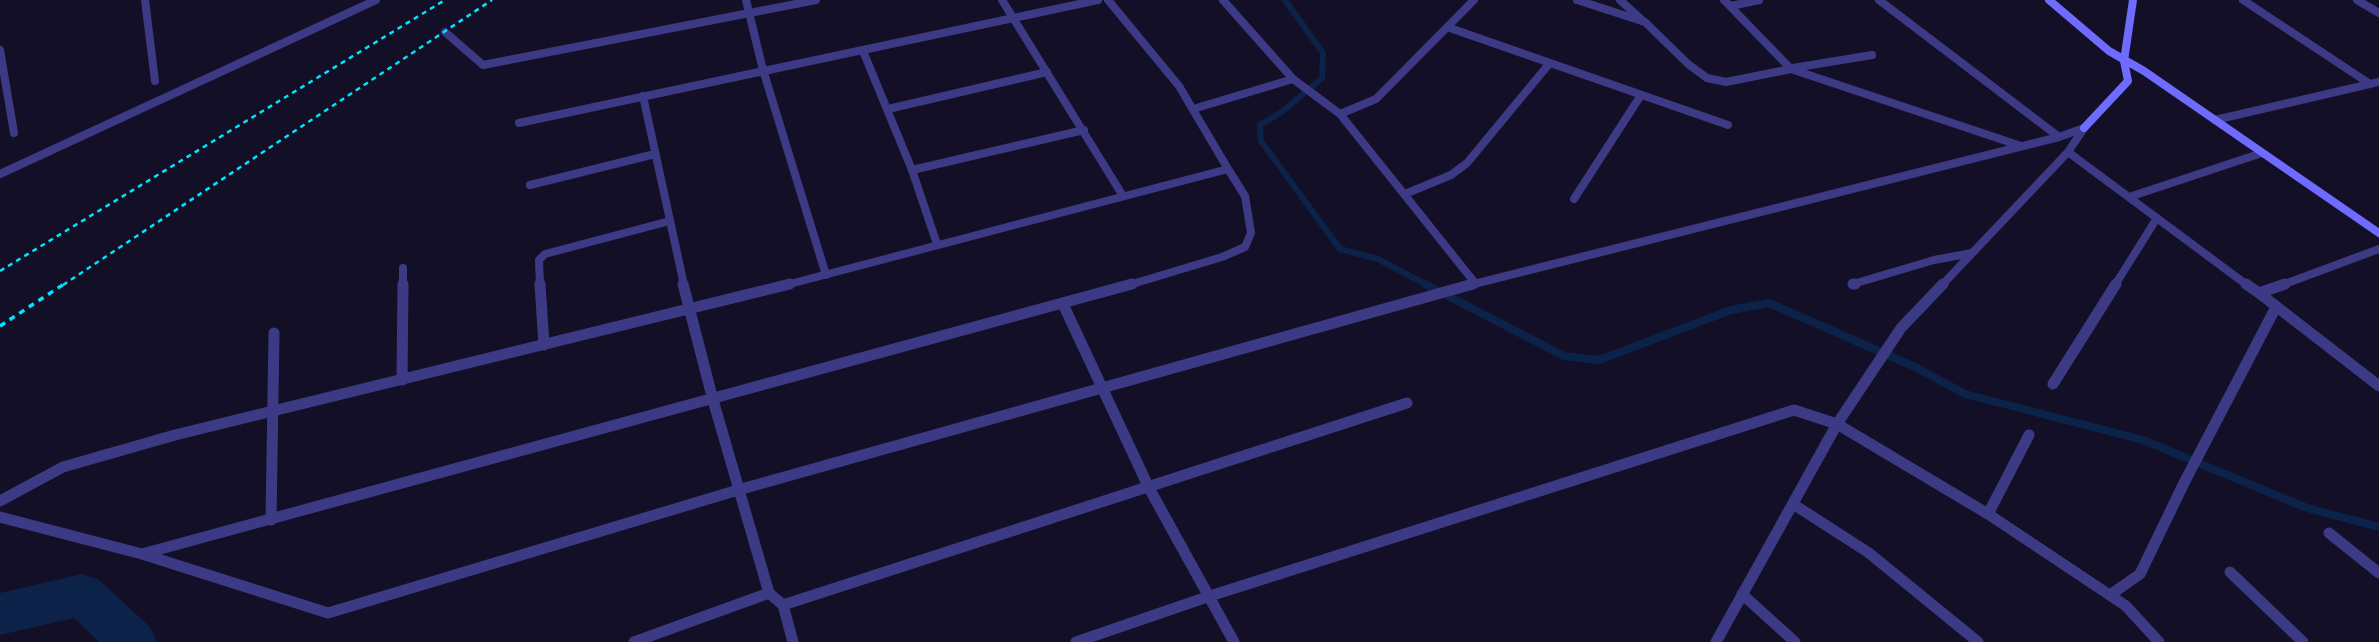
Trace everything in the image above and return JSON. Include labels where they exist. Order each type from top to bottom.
[{"type":"main road","points":[[2049,0],[2124,61],[2144,71],[2379,233]]},
{"type":"main road","points":[[2084,128],[2128,81],[2124,61],[2132,0]]},
{"type":"street","points":[[144,0],[155,81]]},
{"type":"street","points":[[0,174],[376,0]]},
{"type":"street","points":[[746,0],[763,70],[826,275]]},
{"type":"street","points":[[445,32],[483,65],[816,0]]},
{"type":"street","points":[[1002,0],[1084,130],[1123,196]]},
{"type":"street","points":[[519,123],[1098,0]]},
{"type":"street","points":[[142,554],[1063,304],[1222,257],[1246,248],[1251,233],[1245,196],[1179,86],[1108,0]]},
{"type":"street","points":[[1223,0],[1293,79],[1340,114],[1475,283]]},
{"type":"street","points":[[1340,114],[1376,99],[1474,0]]},
{"type":"street","points":[[1577,0],[1645,22]]},
{"type":"street","points":[[1620,0],[1688,64],[1707,78],[1726,82],[1791,68],[1872,55]]},
{"type":"street","points":[[1724,0],[1791,68],[2021,146]]},
{"type":"street","points":[[1731,6],[1759,0]]},
{"type":"street","points":[[1879,0],[2059,137]]},
{"type":"street","points":[[2243,0],[2375,83]]},
{"type":"street","points":[[2357,0],[2379,13]]},
{"type":"street","points":[[1447,27],[1549,64],[1728,125]]},
{"type":"street","points":[[0,50],[14,133]]},
{"type":"street","points":[[863,51],[912,170],[937,244]]},
{"type":"street","points":[[1405,194],[1451,175],[1467,163],[1549,64]]},
{"type":"street","points":[[888,109],[1047,72]]},
{"type":"street","points":[[1194,109],[1293,79]]},
{"type":"street","points":[[2215,120],[2375,83]]},
{"type":"street","points":[[1574,199],[1641,95]]},
{"type":"street","points":[[643,96],[689,310],[713,400],[769,593],[783,605],[793,642]]},
{"type":"street","points":[[0,517],[142,554],[328,613],[738,490],[1103,389],[1475,283],[2059,137],[2084,128]]},
{"type":"street","points":[[1716,642],[1837,424],[1901,328],[2068,152],[2084,128]]},
{"type":"street","points":[[912,170],[1084,130]]},
{"type":"street","points":[[2068,152],[2258,293],[2379,386]]},
{"type":"street","points":[[2129,197],[2262,152]]},
{"type":"street","points":[[530,186],[655,154]]},
{"type":"street","points":[[0,501],[63,467],[175,435],[689,310],[728,298],[826,275],[937,244],[1228,169]]},
{"type":"street","points":[[2052,384],[2157,218]]},
{"type":"street","points":[[544,345],[539,260],[545,254],[670,221]]},
{"type":"street","points":[[2258,293],[2379,249]]},
{"type":"street","points":[[1854,284],[1934,260],[1972,253]]},
{"type":"street","points":[[402,380],[403,268]]},
{"type":"street","points":[[1063,304],[1149,488],[1210,596],[1234,642]]},
{"type":"street","points":[[2110,595],[2140,574],[2184,483],[2276,307]]},
{"type":"street","points":[[271,520],[274,333]]},
{"type":"street","points":[[783,605],[1149,488],[1407,403]]},
{"type":"street","points":[[1076,642],[1210,596],[1794,410],[1837,424],[1988,514],[2126,606],[2159,642]]},
{"type":"street","points":[[1988,514],[2029,435]]},
{"type":"street","points":[[1793,504],[1869,553],[1978,642]]},
{"type":"street","points":[[2329,533],[2379,573]]},
{"type":"street","points":[[2230,572],[2303,642]]},
{"type":"street","points":[[634,642],[769,593]]},
{"type":"street","points":[[1742,594],[1795,642]]},
{"type":"waterway","points":[[1285,0],[1323,53],[1322,78],[1283,111],[1260,125],[1261,141],[1340,249],[1378,259],[1427,285]]},
{"type":"waterway","points":[[1425,284],[1564,356],[1599,360],[1731,310],[1769,303],[1915,367],[1965,394],[2143,440],[2307,508],[2379,527]]},
{"type":"waterway","points":[[0,614],[82,595],[132,642]]},
{"type":"railway","points":[[0,271],[445,0]]},
{"type":"railway","points":[[63,285],[492,0]]},
{"type":"railway","points":[[0,326],[64,284]]}]
